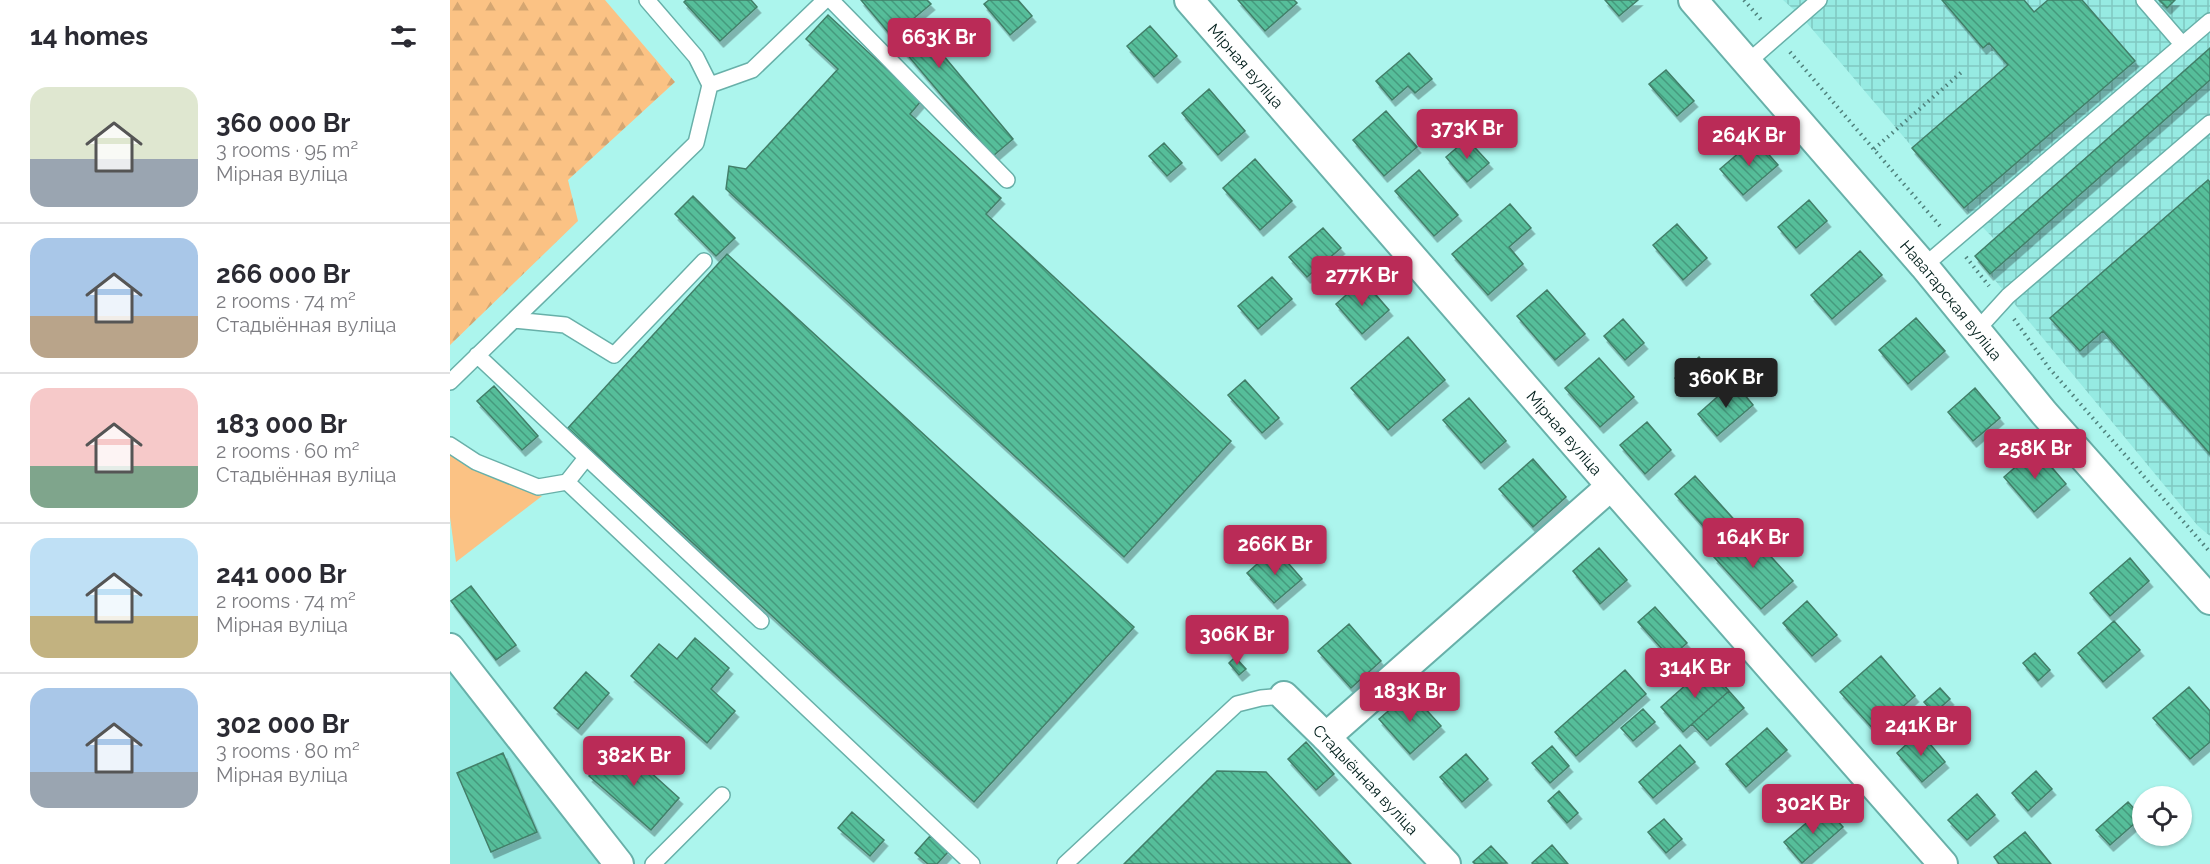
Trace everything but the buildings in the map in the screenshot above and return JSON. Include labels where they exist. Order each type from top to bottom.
[{"type":"street","name":"Мірная вуліца","points":[[1189,0],[1943,864]]},
{"type":"street","name":"Наватарская вуліца","points":[[1693,0],[1924,266],[2044,413],[2210,600]]},
{"type":"street","points":[[1326,737],[1611,486]]},
{"type":"street","points":[[450,648],[619,864]]},
{"type":"street","name":"Стадыённая вуліца","points":[[1284,696],[1446,864]]},
{"type":"lane","points":[[450,382],[696,143],[710,85],[696,57],[647,0]]},
{"type":"lane","points":[[710,85],[752,70],[825,0]]},
{"type":"lane","points":[[831,0],[1007,180]]},
{"type":"lane","points":[[1748,62],[1819,0]]},
{"type":"lane","points":[[2144,0],[2182,44]]},
{"type":"lane","points":[[1924,266],[2210,21]]},
{"type":"lane","points":[[1977,330],[2002,303],[2210,123]]},
{"type":"lane","points":[[514,320],[564,325],[614,355],[704,261]]},
{"type":"lane","points":[[477,355],[761,621]]},
{"type":"lane","points":[[450,445],[476,462],[538,487],[567,483],[586,458]]},
{"type":"lane","points":[[567,483],[972,864]]},
{"type":"lane","points":[[1065,864],[1237,705],[1261,698],[1284,696]]},
{"type":"lane","points":[[653,864],[722,795]]},
{"type":"path","points":[[1744,0],[1952,240],[2049,368],[2210,552]]},
{"type":"path","points":[[1874,148],[1964,70]]},
{"type":"shaded area","points":[[1783,0],[2210,0],[2210,536],[2198,526],[1975,256],[1994,239],[1964,208],[1801,16]]},
{"type":"shaded area","points":[[450,648],[609,853],[598,864],[450,864]]},
{"type":"green space","points":[[450,0],[605,0],[675,82],[568,180],[578,221],[450,345]]},
{"type":"green space","points":[[450,455],[542,496],[456,562],[450,517]]}]
